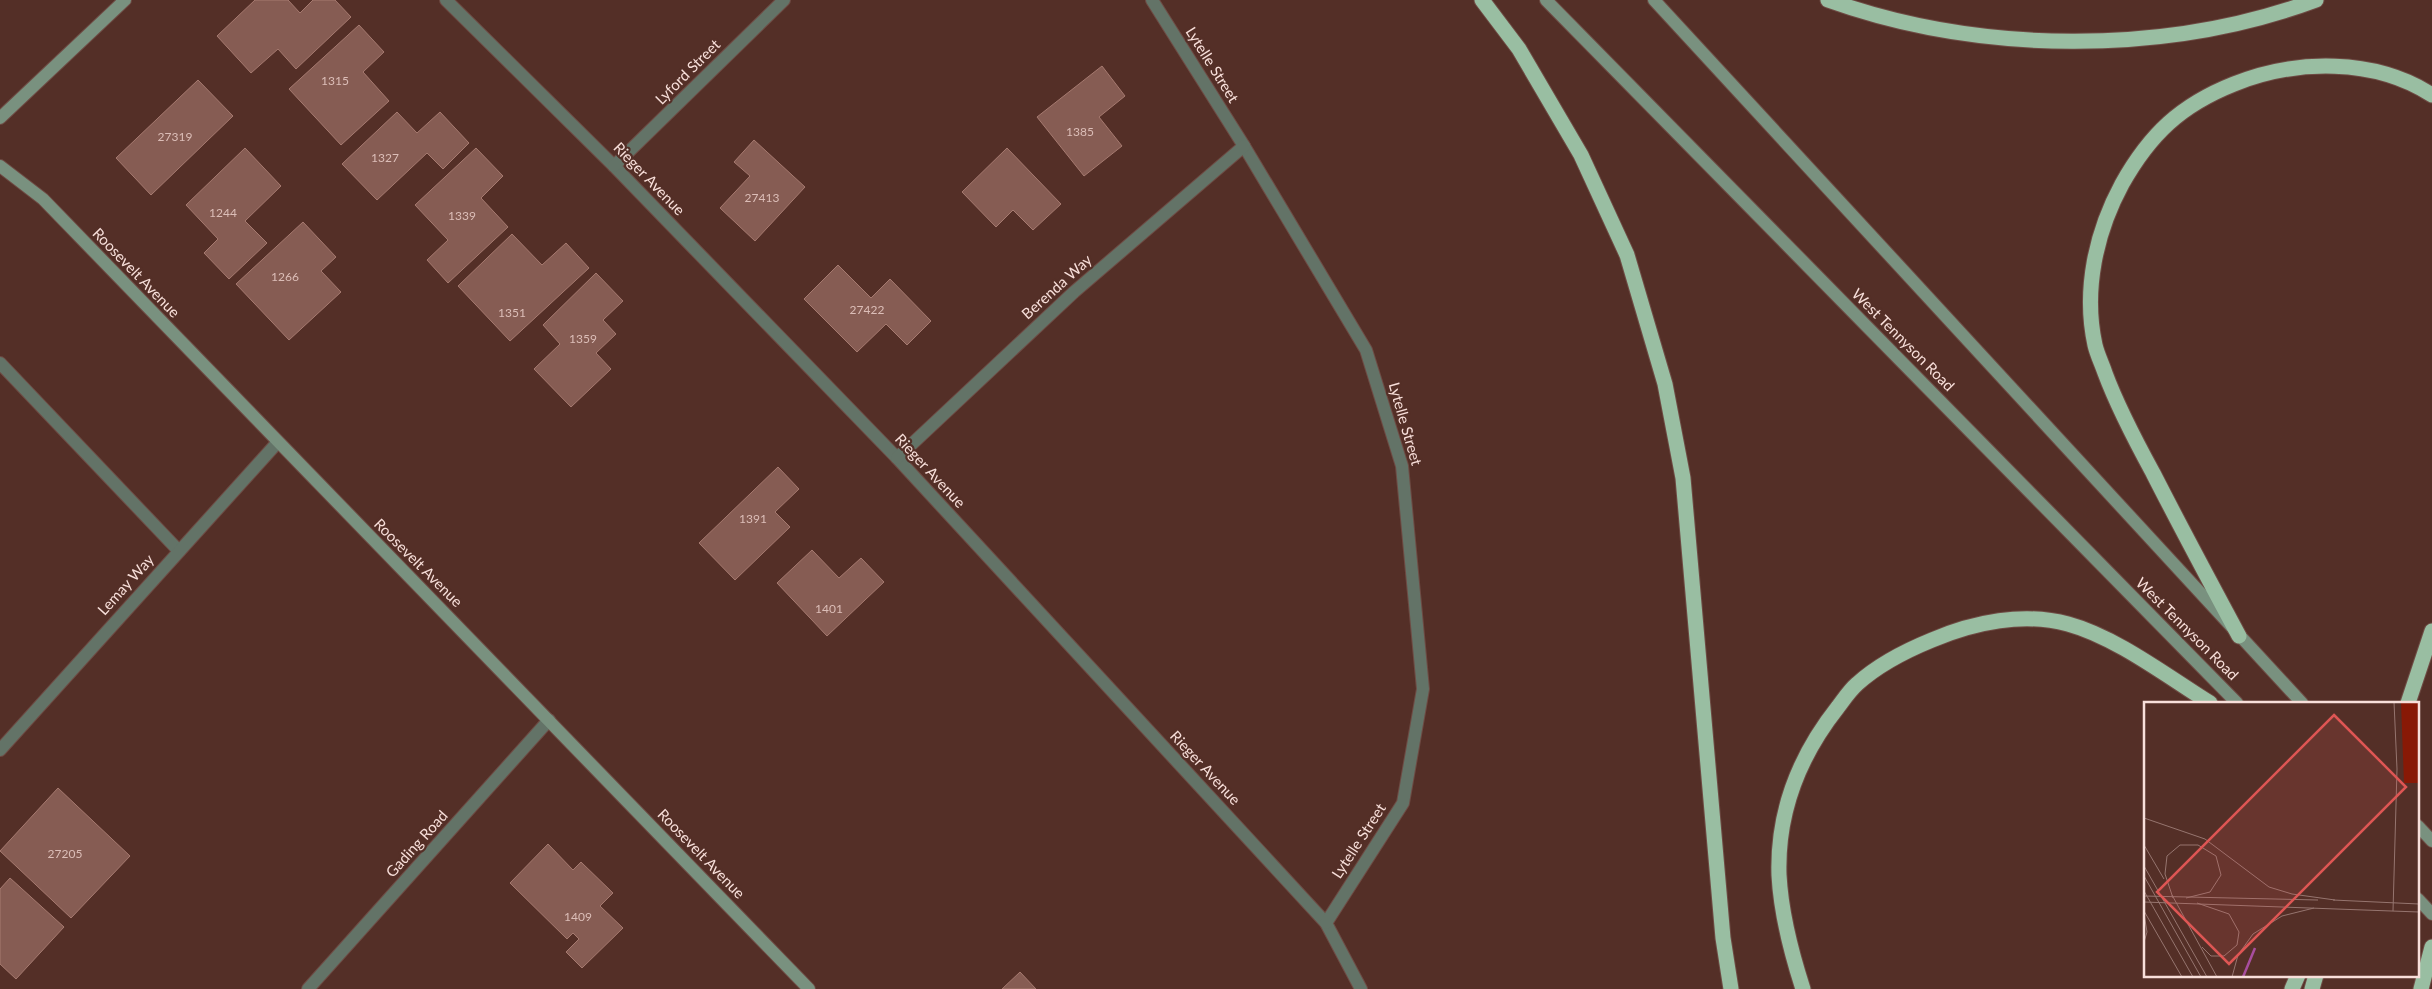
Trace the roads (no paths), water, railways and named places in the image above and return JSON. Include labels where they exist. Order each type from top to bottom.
[{"type":"highway","points":[[1482,0],[1519,49],[1581,155],[1627,255],[1665,384],[1683,478],[1723,938],[1731,989]]},
{"type":"highway","points":[[1828,0],[1864,13],[1961,33],[2060,42],[2161,38],[2233,24],[2316,0]]},
{"type":"highway","points":[[2239,636],[2119,410],[2095,345],[2091,303],[2092,264],[2111,204],[2145,148],[2182,109],[2252,76],[2297,67],[2336,66],[2393,78],[2432,96]]},
{"type":"highway","points":[[1803,989],[1782,913],[1779,873],[1782,828],[1792,786],[1806,752],[1856,685],[1881,665],[1947,634],[1991,623],[2027,618],[2069,624],[2112,642],[2208,702]]},
{"type":"highway","points":[[2408,702],[2432,631]]},
{"type":"highway","points":[[2421,989],[2432,948]]},
{"type":"highway","points":[[2292,989],[2298,976]]},
{"type":"highway","points":[[2312,989],[2316,976]]},
{"type":"main road","points":[[0,118],[125,0]]},
{"type":"main road","name":"West Tennyson Road","points":[[1546,0],[2236,702]]},
{"type":"main road","name":"West Tennyson Road","points":[[1654,0],[2301,702]]},
{"type":"main road","name":"Roosevelt Avenue","points":[[0,166],[42,199],[550,720],[809,989]]},
{"type":"main road","points":[[2420,828],[2432,841]]},
{"type":"main road","points":[[2420,900],[2432,914]]},
{"type":"street","name":"Rieger Avenue","points":[[446,0],[614,166],[897,458],[1326,923],[1361,989]]},
{"type":"street","name":"Lyford Street","points":[[614,166],[784,0]]},
{"type":"street","name":"Lytelle Street","points":[[1152,0],[1244,146],[1366,350],[1402,466],[1423,689],[1403,802],[1326,923]]},
{"type":"street","name":"Berenda Way","points":[[897,458],[1074,292],[1244,146]]},
{"type":"street","points":[[0,363],[179,551]]},
{"type":"street","name":"Lemay Way","points":[[0,750],[277,442]]},
{"type":"street","name":"Gading Road","points":[[308,989],[550,720]]}]
